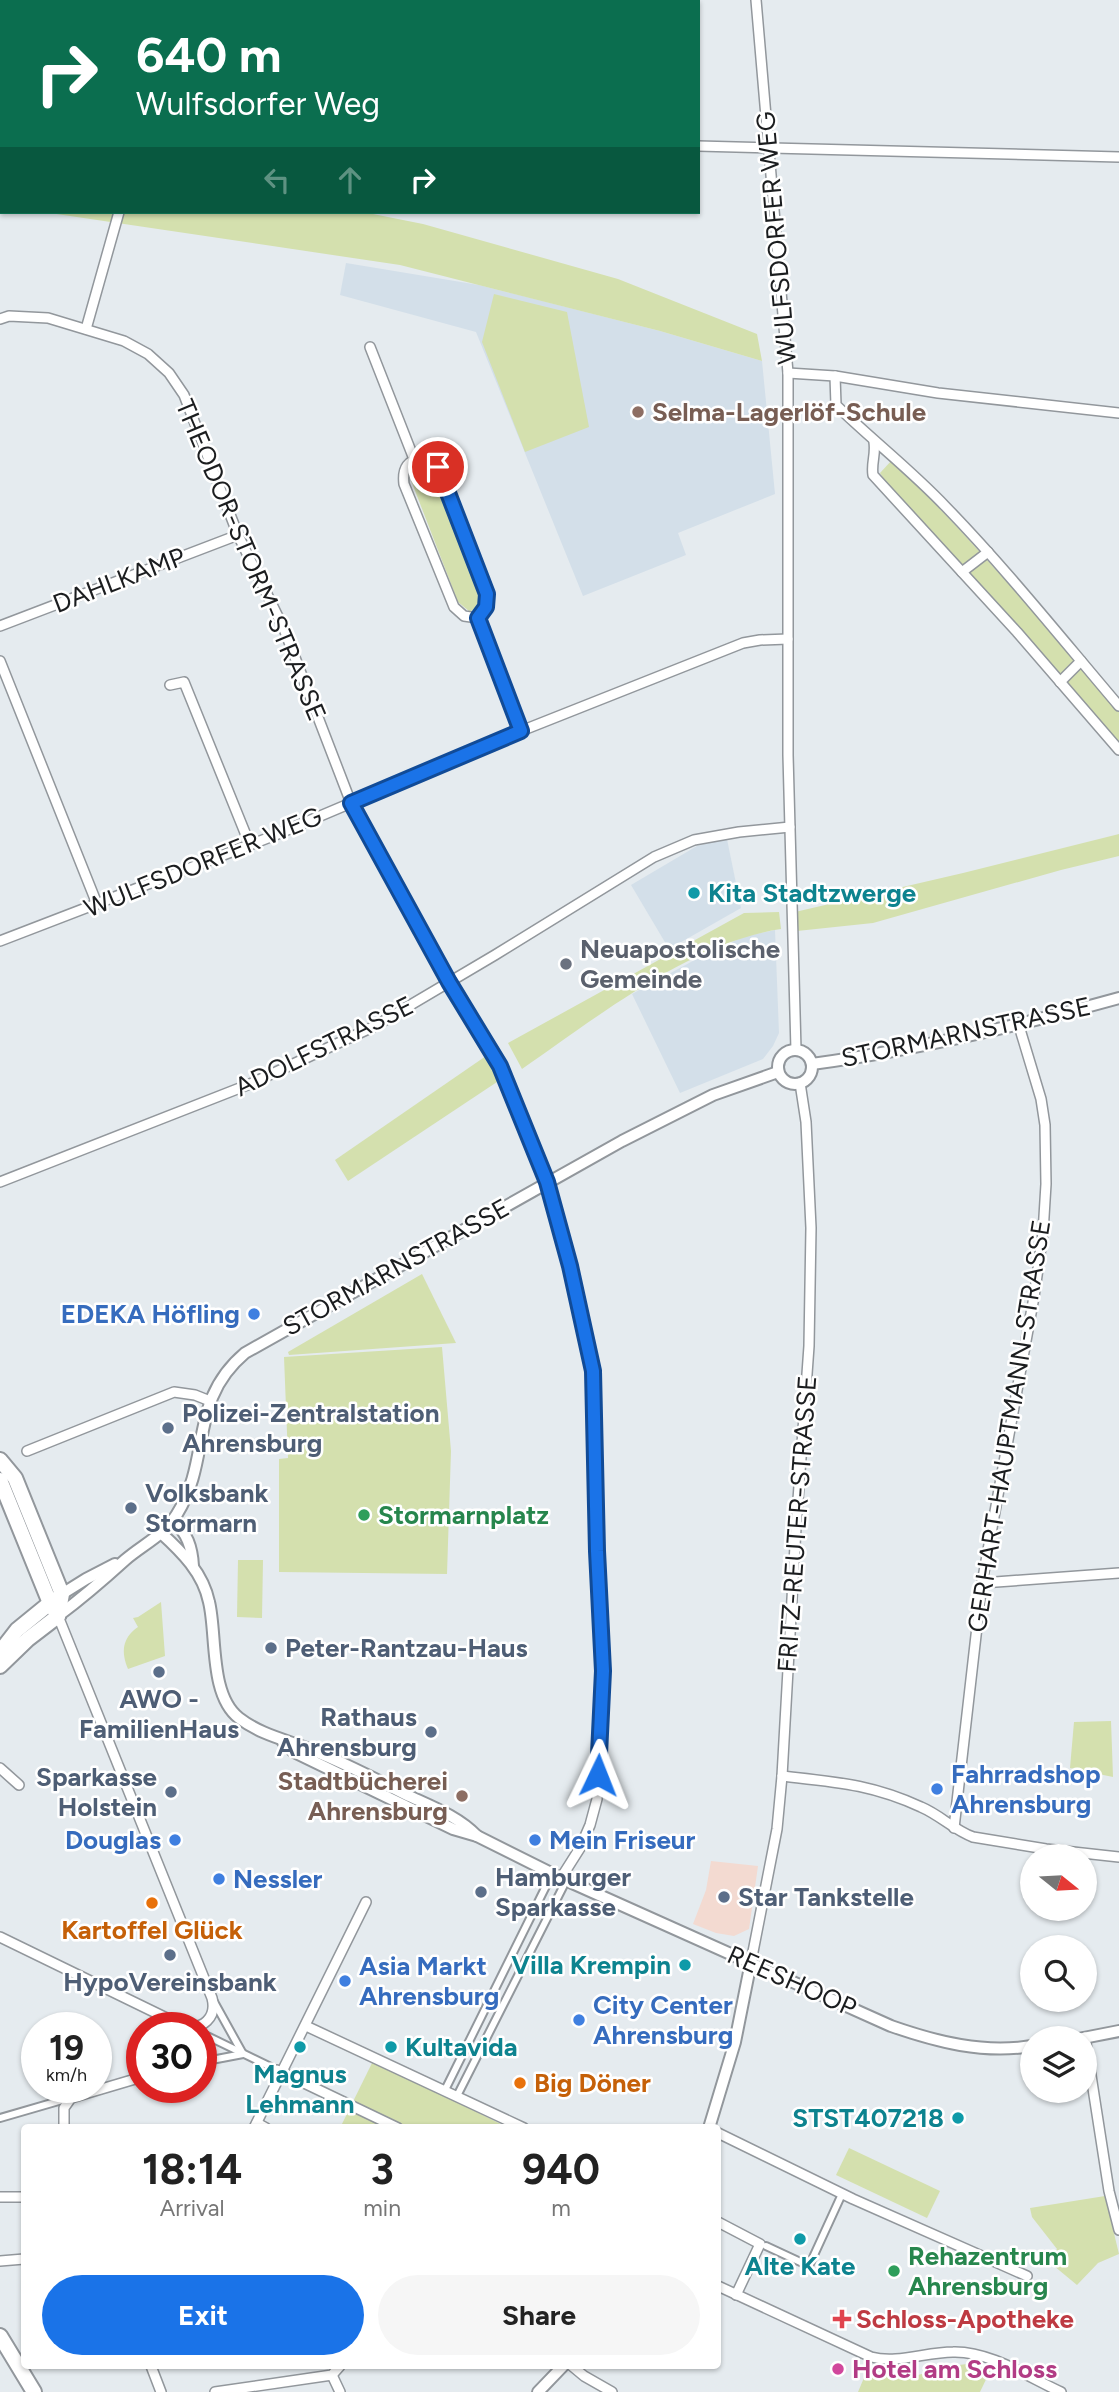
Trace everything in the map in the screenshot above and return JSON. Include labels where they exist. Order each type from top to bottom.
[{"type":"main road","points":[[0,1460],[18,1483],[56,1598],[58,1616],[28,1639],[0,1666]]},
{"type":"main road","points":[[0,1480],[56,1598]]},
{"type":"main road","points":[[0,1652],[17,1630],[56,1598]]},
{"type":"main road","points":[[0,2336],[34,2392]]},
{"type":"street","name":"WULFSDORFER WEG","points":[[0,941],[250,845],[521,731],[743,643],[788,639],[788,373],[756,0]]},
{"type":"street","points":[[700,146],[1119,157]]},
{"type":"street","points":[[86,329],[118,214]]},
{"type":"street","name":"THEODOR-STORM-STRASSE","points":[[0,319],[9,316],[48,318],[124,341],[148,354],[169,373],[184,396],[238,535],[284,629],[351,803],[449,982],[500,1066],[547,1182],[570,1266],[593,1371],[603,1671],[597,1799],[580,1849],[560,1878]]},
{"type":"street","points":[[370,347],[414,459]]},
{"type":"street","points":[[788,373],[835,376],[938,393],[1119,413]]},
{"type":"street","points":[[835,376],[836,405],[874,442],[897,458],[988,552],[1119,706]]},
{"type":"street","points":[[874,442],[876,455],[873,475],[1119,750]]},
{"type":"street","points":[[423,456],[429,458],[438,467],[487,594],[486,607],[478,618],[464,616],[454,607],[404,484],[402,473],[406,465],[414,459],[423,456]]},
{"type":"street","name":"DAHLKAMP","points":[[0,626],[238,535]]},
{"type":"street","points":[[962,572],[988,552]]},
{"type":"street","points":[[478,618],[521,731]]},
{"type":"street","points":[[788,639],[796,1050],[788,1051],[781,1058],[778,1072],[788,1083],[800,1083]]},
{"type":"street","points":[[0,661],[97,904]]},
{"type":"street","points":[[1060,682],[1081,662]]},
{"type":"street","points":[[170,685],[184,682],[250,845]]},
{"type":"street","name":"ADOLFSTRASSE","points":[[0,1182],[250,1084],[375,1026],[654,857],[694,840],[790,827]]},
{"type":"street","name":"STORMARNSTRASSE","points":[[812,1064],[893,1052],[1019,1026],[1119,998]]},
{"type":"street","name":"GERHART-HAUPTMANN-STRASSE","points":[[954,1828],[982,1583],[1034,1297],[1046,1184],[1045,1125],[1041,1099],[1019,1026]]},
{"type":"street","name":"STORMARNSTRASSE","points":[[796,1050],[805,1053],[812,1064],[809,1076],[800,1083]]},
{"type":"street","name":"STORMARNSTRASSE","points":[[173,1521],[193,1476],[209,1401],[227,1370],[249,1351],[547,1182],[693,1105],[738,1085],[778,1072]]},
{"type":"street","name":"FRITZ-REUTER-STRASSE","points":[[751,1962],[777,1829],[782,1776],[809,1346],[810,1216],[806,1122],[800,1083]]},
{"type":"street","points":[[27,1451],[174,1392],[195,1395],[209,1401]]},
{"type":"street","points":[[193,1566],[190,1544],[181,1528],[173,1521],[99,1585],[58,1616],[212,1998],[243,2054]]},
{"type":"street","points":[[161,1533],[193,1566]]},
{"type":"street","points":[[56,1598],[86,1579],[127,1559]]},
{"type":"street","name":"REESHOOP","points":[[193,1566],[210,1602],[215,1664],[227,1702],[240,1719],[283,1742],[294,1752],[453,1829],[477,1836],[560,1878],[891,2026],[920,2036],[981,2049],[1020,2048]]},
{"type":"street","points":[[982,1583],[1119,1573]]},
{"type":"street","points":[[0,1769],[19,1784]]},
{"type":"street","points":[[782,1776],[881,1790],[925,1808],[954,1828],[973,1837],[1000,1843],[1119,1857]]},
{"type":"street","points":[[450,2093],[560,1878]]},
{"type":"street","points":[[450,2093],[560,1878]]},
{"type":"street","points":[[260,2124],[280,2071],[306,2026],[366,1902]]},
{"type":"street","points":[[0,1937],[157,2012]]},
{"type":"street","points":[[710,2124],[735,2042],[751,1962]]},
{"type":"street","points":[[212,1998],[213,2012]]},
{"type":"street","points":[[306,2026],[516,2124]]},
{"type":"street","points":[[1097,2035],[1119,2031]]},
{"type":"street","points":[[217,2041],[390,2124]]},
{"type":"street","points":[[217,2059],[243,2054]]},
{"type":"street","points":[[0,2118],[54,2103]]},
{"type":"street","points":[[64,2124],[65,2106],[68,2103]]},
{"type":"street","points":[[1093,2103],[1109,2191],[1119,2230]]},
{"type":"street","points":[[721,2134],[842,2194],[1027,2276]]},
{"type":"street","points":[[766,2246],[809,2266],[842,2194]]},
{"type":"street","points":[[0,2197],[21,2197]]},
{"type":"street","points":[[721,2224],[760,2244],[736,2295]]},
{"type":"street","points":[[0,2261],[21,2259]]},
{"type":"street","points":[[721,2288],[878,2359],[955,2351],[978,2355],[1060,2392]]},
{"type":"street","points":[[152,2369],[161,2392]]},
{"type":"street","points":[[215,2392],[332,2375],[337,2369]]},
{"type":"street","points":[[538,2392],[560,2369]]},
{"type":"street","points":[[576,2369],[612,2392]]},
{"type":"street","points":[[332,2375],[340,2392]]},
{"type":"shaded area","name":"Selma-Lagerlöf-Schule","points":[[346,263],[479,285],[660,331],[762,361],[775,494],[678,533],[686,555],[583,596],[476,332],[340,295]]},
{"type":"shaded area","points":[[727,839],[741,908],[669,949],[631,885],[697,846]]},
{"type":"shaded area","points":[[775,930],[779,1033],[773,1046],[763,1059],[680,1093],[632,994],[713,950],[746,936]]},
{"type":"shaded area","points":[[711,1861],[758,1866],[749,1929],[734,1936],[716,1933],[693,1924],[706,1890]]},
{"type":"green space","points":[[56,214],[373,214],[423,224],[618,279],[757,334],[762,361],[660,331],[400,265]]},
{"type":"green space","points":[[494,294],[567,312],[589,427],[525,452],[482,342]]},
{"type":"green space","points":[[892,460],[980,552],[1119,712],[1119,744],[891,490],[880,473]]},
{"type":"green space","points":[[419,464],[432,468],[481,588],[481,604],[477,609],[469,611],[458,602],[409,475]]},
{"type":"green space","points":[[1119,834],[1119,856],[873,923],[797,931],[795,912]]},
{"type":"green space","points":[[779,912],[781,929],[713,949],[679,966],[613,1006],[522,1069],[508,1043],[744,913]]},
{"type":"green space","points":[[486,1056],[500,1080],[348,1181],[335,1160]]},
{"type":"green space","points":[[422,1274],[456,1343],[289,1355],[288,1352]]},
{"type":"green space","name":"Stormarnplatz","points":[[442,1347],[451,1451],[447,1574],[279,1572],[279,1459],[288,1458],[284,1357]]},
{"type":"green space","points":[[238,1560],[263,1560],[262,1618],[237,1617]]},
{"type":"green space","points":[[161,1602],[165,1656],[128,1669],[124,1646],[138,1627],[133,1618]]},
{"type":"green space","points":[[1111,1721],[1113,1777],[1070,1768],[1074,1722]]},
{"type":"green space","points":[[373,2061],[501,2124],[342,2124]]},
{"type":"green space","points":[[849,2148],[940,2191],[927,2218],[836,2175]]},
{"type":"green space","points":[[1105,2196],[1119,2254],[1098,2263],[1077,2285],[1048,2261],[1057,2249],[1032,2217],[1030,2208]]},
{"type":"green space","points":[[967,2364],[991,2369],[980,2392],[858,2392],[866,2373],[907,2378]]},
{"type":"place","name":"Selma-Lagerlöf-Schule","points":[[638,412]]},
{"type":"place","name":"Kita Stadtzwerge","points":[[694,893]]},
{"type":"place","name":"Neuapostolische Gemeinde","points":[[566,964]]},
{"type":"place","name":"EDEKA Höfling","points":[[254,1314]]},
{"type":"place","name":"Polizei-Zentralstation Ahrensburg","points":[[168,1428]]},
{"type":"place","name":"Volksbank Stormarn","points":[[131,1508]]},
{"type":"place","name":"Stormarnplatz","points":[[364,1515]]},
{"type":"place","name":"Peter-Rantzau-Haus","points":[[271,1648]]},
{"type":"place","name":"AWO - FamilienHaus","points":[[159,1672]]},
{"type":"place","name":"Rathaus Ahrensburg","points":[[431,1732]]},
{"type":"place","name":"Fahrradshop Ahrensburg","points":[[937,1789]]},
{"type":"place","name":"Sparkasse Holstein","points":[[171,1792]]},
{"type":"place","name":"Stadtbücherei Ahrensburg","points":[[462,1796]]},
{"type":"place","name":"Douglas","points":[[175,1840]]},
{"type":"place","name":"Mein Friseur","points":[[535,1840]]},
{"type":"place","name":"Nessler","points":[[219,1879]]},
{"type":"place","name":"Hamburger Sparkasse","points":[[481,1892]]},
{"type":"place","name":"Star Tankstelle","points":[[724,1897]]},
{"type":"place","name":"Kartoffel Glück","points":[[152,1903]]},
{"type":"place","name":"HypoVereinsbank","points":[[170,1955]]},
{"type":"place","name":"Villa Krempin","points":[[685,1965]]},
{"type":"place","name":"Asia Markt Ahrensburg","points":[[345,1981]]},
{"type":"place","name":"City Center Ahrensburg","points":[[579,2020]]},
{"type":"place","name":"Magnus Lehmann","points":[[300,2047]]},
{"type":"place","name":"Kultavida","points":[[391,2047]]},
{"type":"place","name":"Big Döner","points":[[520,2083]]},
{"type":"place","name":"STST407218","points":[[958,2118]]},
{"type":"place","name":"Alte Kate","points":[[800,2239]]},
{"type":"place","name":"Rehazentrum Ahrensburg","points":[[894,2271]]},
{"type":"place","name":"Schloss-Apotheke","points":[[842,2319]]},
{"type":"place","name":"Hotel am Schloss","points":[[838,2369]]},
{"type":"route","points":[[438,467],[487,594],[486,607],[478,618],[521,731],[351,803],[449,982],[481,1030],[500,1066],[547,1182],[570,1266],[593,1371],[603,1671],[598,1775]]}]
